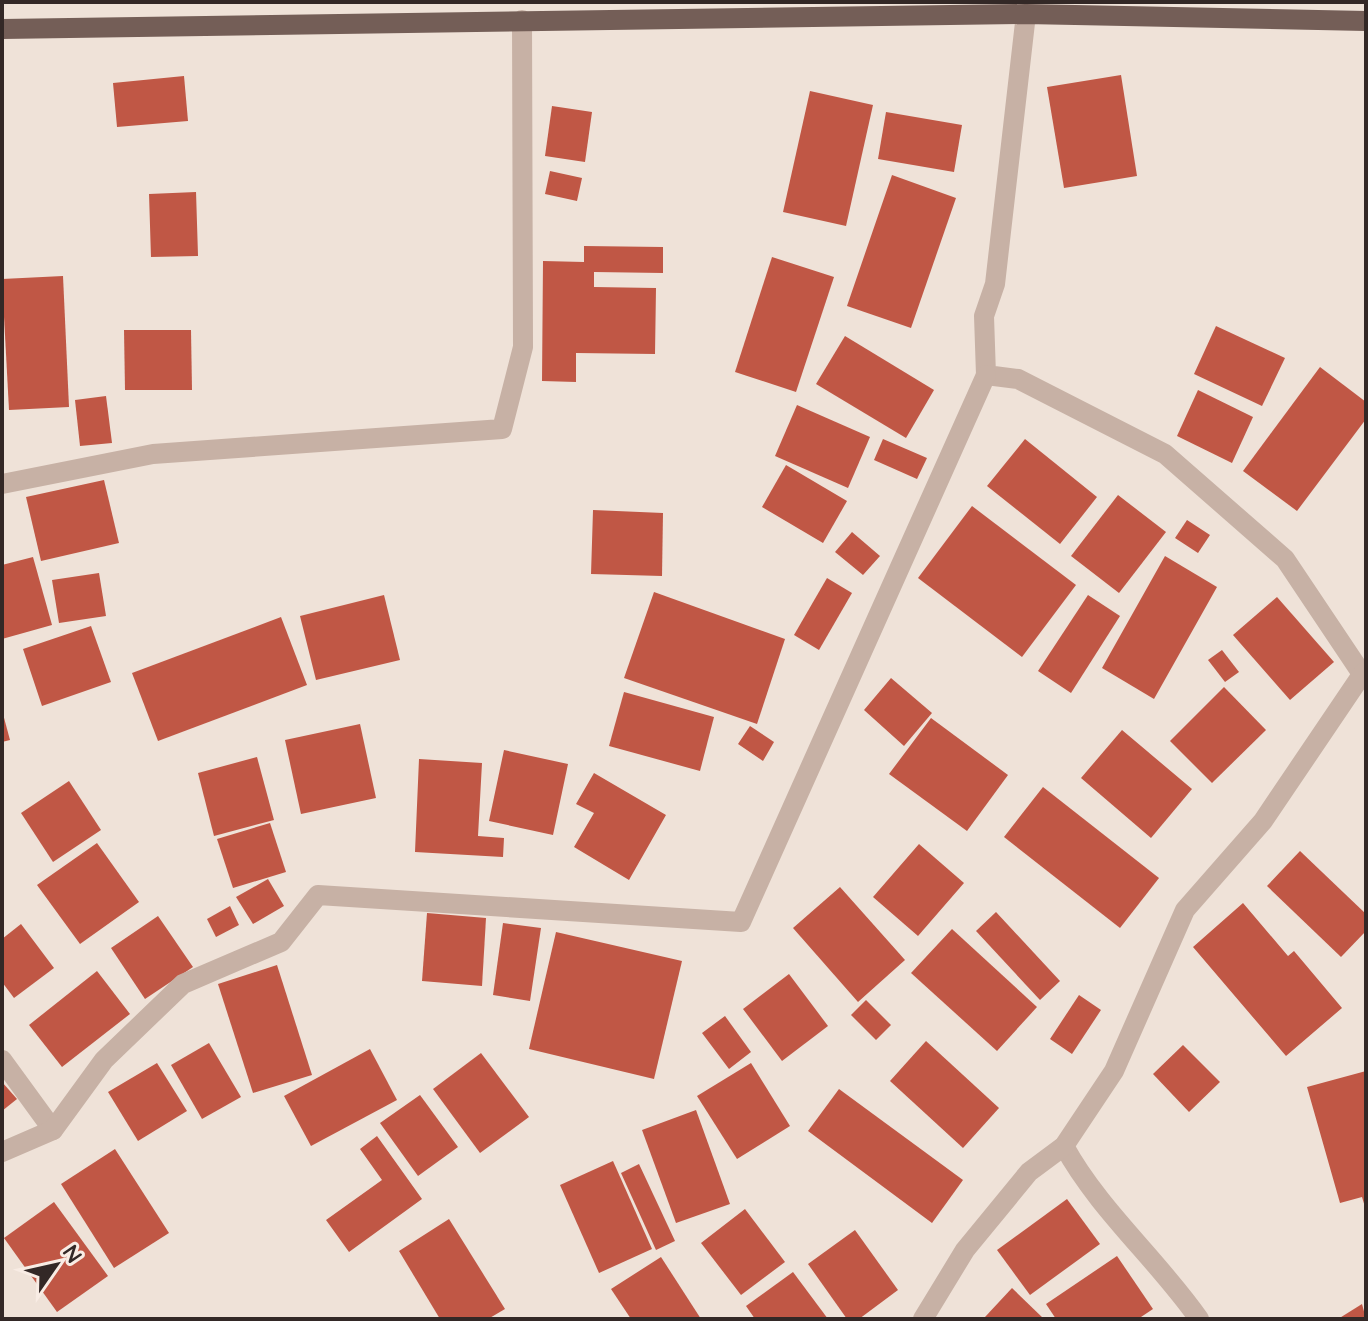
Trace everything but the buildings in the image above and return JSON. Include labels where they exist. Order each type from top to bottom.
[{"type":"main road","points":[[2,29],[1026,14],[1366,21]]},
{"type":"street","points":[[2,1152],[53,1130],[104,1060],[183,984],[281,942],[318,895],[741,922],[986,375],[984,316],[995,284],[1026,14]]},
{"type":"street","points":[[2,484],[153,454],[502,429],[523,347],[522,20]]},
{"type":"street","points":[[923,1319],[965,1250],[1029,1172],[1064,1146],[1114,1071],[1185,910],[1263,821],[1365,676],[1285,559],[1165,454],[1018,379],[986,375]]},
{"type":"street","points":[[2,1060],[53,1130]]},
{"type":"street","points":[[1064,1146],[1084,1183],[1170,1277],[1199,1319]]}]
